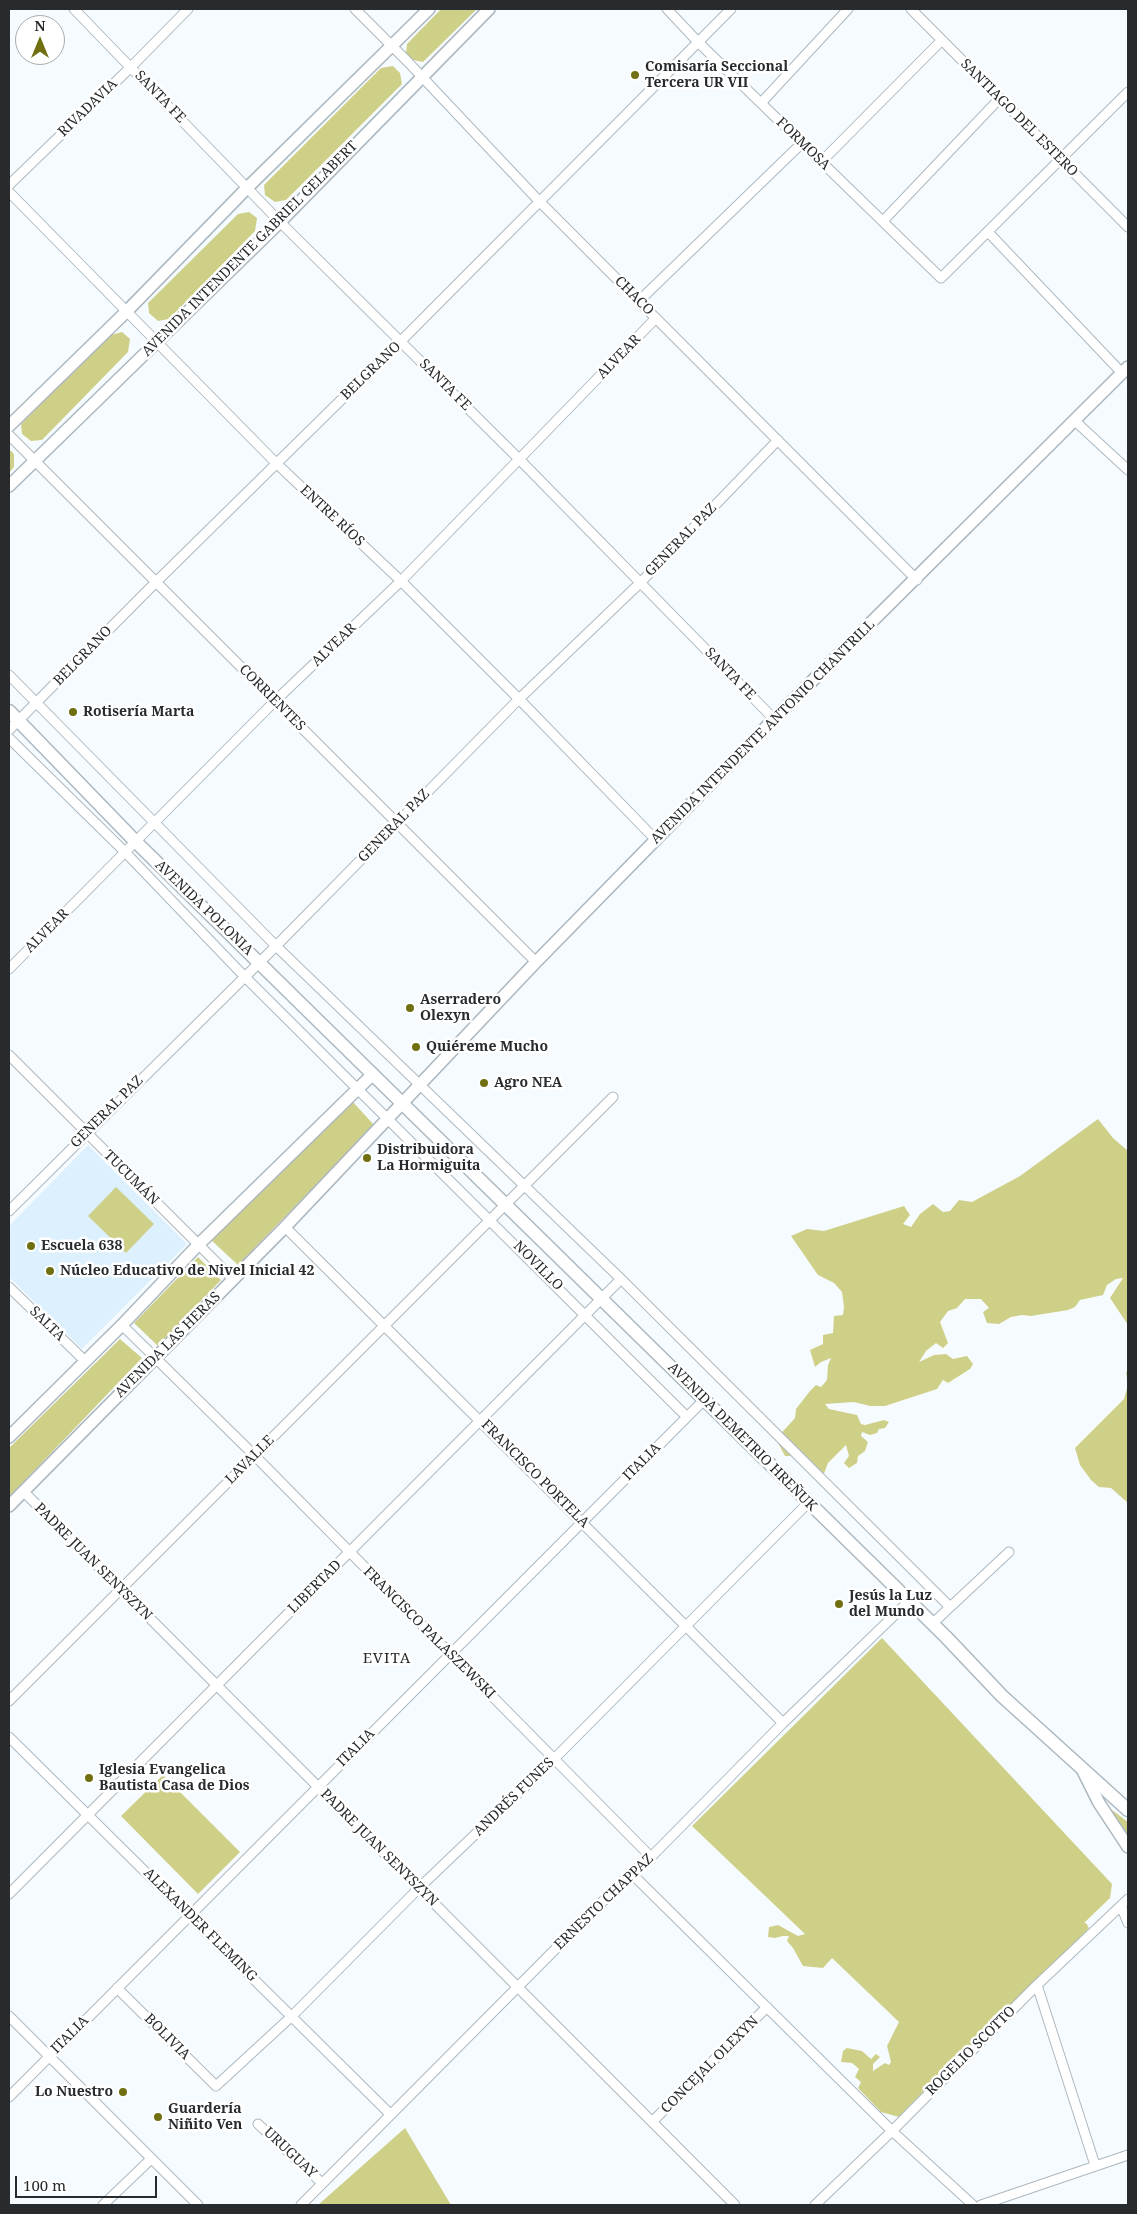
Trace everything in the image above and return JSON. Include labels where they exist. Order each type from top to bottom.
[{"type":"main road","points":[[9,426],[127,311],[247,188],[429,9]]},
{"type":"main road","name":"AVENIDA INTENDENTE GABRIEL GELABERT","points":[[9,486],[280,222],[489,9]]},
{"type":"main road","name":"AVENIDA INTENDENTE ANTONIO CHANTRILL","points":[[387,1117],[774,719],[916,580],[1125,370]]},
{"type":"main road","name":"AVENIDA POLONIA","points":[[9,711],[136,842],[402,1101]]},
{"type":"main road","points":[[9,1437],[122,1325],[198,1246],[373,1074]]},
{"type":"main road","name":"AVENIDA DEMETRIO HREÑUK","points":[[402,1101],[909,1601],[1002,1696],[1128,1810]]},
{"type":"main road","name":"AVENIDA LAS HERAS","points":[[9,1506],[285,1227],[387,1117]]},
{"type":"main road","points":[[1083,1771],[1099,1803],[1128,1847]]},
{"type":"street","name":"SANTA FE","points":[[74,9],[280,222],[519,459],[774,719]]},
{"type":"street","name":"RIVADAVIA","points":[[9,185],[188,9]]},
{"type":"street","name":"CHACO","points":[[355,9],[422,77],[538,201],[640,301],[916,580]]},
{"type":"street","name":"FORMOSA","points":[[667,9],[698,42],[941,278],[988,232]]},
{"type":"street","name":"BELGRANO","points":[[9,730],[156,582],[401,341],[538,201],[731,9]]},
{"type":"street","points":[[761,103],[848,9]]},
{"type":"street","name":"SANTIAGO DEL ESTERO","points":[[911,9],[1128,227]]},
{"type":"street","points":[[821,162],[942,40]]},
{"type":"street","points":[[1125,370],[988,232],[1128,92]]},
{"type":"street","points":[[882,221],[1000,98]]},
{"type":"street","points":[[640,301],[802,144]]},
{"type":"street","name":"ENTRE RÍOS","points":[[9,192],[276,463],[401,581],[519,699],[656,840]]},
{"type":"street","name":"ALVEAR","points":[[9,969],[275,701],[401,581],[656,318]]},
{"type":"street","points":[[1075,421],[1128,470]]},
{"type":"street","name":"CORRIENTES","points":[[9,435],[536,962]]},
{"type":"street","name":"GENERAL PAZ","points":[[9,1211],[276,946],[519,699],[641,582],[778,440]]},
{"type":"street","points":[[9,675],[276,946],[621,1279],[950,1607]]},
{"type":"street","name":"AVENIDA POLONIA","points":[[9,738],[125,852],[244,976],[387,1117]]},
{"type":"street","name":"TUCUMÁN","points":[[9,1055],[233,1279]]},
{"type":"street","name":"LAVALLE","points":[[9,1700],[613,1096]]},
{"type":"street","name":"NOVILLO","points":[[387,1117],[687,1417]]},
{"type":"street","name":"FRANCISCO PORTELA","points":[[285,1227],[783,1723]]},
{"type":"street","name":"LIBERTAD","points":[[9,1894],[621,1279]]},
{"type":"street","name":"SALTA","points":[[9,1287],[85,1361]]},
{"type":"street","name":"FRANCISCO PALASZEWSKI","points":[[122,1325],[255,1456],[651,1856]]},
{"type":"street","name":"ITALIA","points":[[9,2097],[704,1400]]},
{"type":"street","name":"PADRE JUAN SENYSZYN","points":[[23,1491],[735,2205]]},
{"type":"street","name":"ANDRÉS FUNES","points":[[216,2086],[292,2016],[419,1888],[554,1759],[808,1503]]},
{"type":"street","points":[[932,1624],[1009,1552]]},
{"type":"street","name":"ERNESTO CHAPPAZ","points":[[300,2205],[631,1873],[651,1856],[783,1723],[909,1601]]},
{"type":"street","name":"ALEXANDER FLEMING","points":[[9,1737],[390,2114]]},
{"type":"street","points":[[631,1873],[892,2131],[973,2205]]},
{"type":"street","name":"ROGELIO SCOTTO","points":[[815,2205],[892,2131],[1037,1985],[1128,1898]]},
{"type":"street","points":[[1121,1906],[1128,1923]]},
{"type":"street","points":[[1037,1985],[1095,2165]]},
{"type":"street","name":"BOLIVIA","points":[[117,1988],[216,2086]]},
{"type":"street","name":"CONCEJAL OLEXYN","points":[[652,2122],[767,2007]]},
{"type":"street","points":[[9,2016],[198,2205]]},
{"type":"street","name":"URUGUAY","points":[[258,2124],[322,2183]]},
{"type":"street","points":[[981,2205],[1128,2155]]},
{"type":"street","points":[[103,2205],[151,2158]]},
{"type":"shaded area","points":[[88,1145],[187,1244],[82,1349],[9,1277],[9,1226]]},
{"type":"green space","points":[[441,9],[477,9],[423,62],[413,60],[406,53],[407,44]]},
{"type":"green space","points":[[393,66],[400,73],[402,84],[286,200],[275,202],[265,195],[264,185],[381,68]]},
{"type":"green space","points":[[249,212],[257,218],[255,231],[169,319],[158,321],[149,313],[148,303],[238,214]]},
{"type":"green space","points":[[122,332],[130,339],[128,352],[42,440],[31,441],[22,434],[21,424],[111,335]]},
{"type":"green space","points":[[9,449],[14,454],[14,467],[9,473]]},
{"type":"green space","points":[[352,1101],[374,1125],[238,1265],[211,1240]]},
{"type":"green space","points":[[1098,1119],[1113,1138],[1128,1151],[1128,1325],[1110,1298],[1123,1278],[1116,1279],[1107,1285],[1103,1295],[1080,1300],[1075,1307],[1068,1310],[1011,1317],[999,1324],[987,1323],[983,1312],[989,1308],[981,1299],[965,1299],[957,1308],[948,1311],[940,1322],[948,1343],[943,1348],[936,1343],[926,1351],[919,1362],[934,1355],[946,1354],[953,1359],[967,1356],[973,1364],[970,1369],[948,1383],[943,1380],[937,1389],[885,1406],[870,1406],[854,1402],[825,1404],[829,1409],[857,1415],[861,1424],[865,1425],[884,1420],[889,1422],[885,1428],[879,1429],[877,1433],[870,1435],[862,1432],[861,1436],[868,1442],[865,1451],[858,1456],[857,1463],[849,1468],[844,1463],[849,1456],[846,1445],[828,1463],[823,1476],[815,1479],[797,1456],[785,1456],[776,1439],[795,1418],[796,1409],[810,1391],[816,1385],[821,1387],[827,1380],[828,1365],[831,1358],[815,1367],[810,1350],[823,1344],[823,1335],[833,1333],[834,1316],[843,1315],[844,1307],[842,1292],[834,1283],[818,1275],[791,1236],[807,1229],[824,1231],[904,1206],[910,1215],[903,1224],[911,1227],[920,1214],[933,1204],[943,1212],[950,1211],[959,1200],[972,1202],[1020,1176]]},
{"type":"green space","points":[[116,1187],[154,1224],[126,1253],[88,1216]]},
{"type":"green space","points":[[198,1257],[221,1280],[158,1346],[134,1323]]},
{"type":"green space","points":[[120,1339],[142,1358],[9,1497],[9,1448]]},
{"type":"green space","points":[[1128,1385],[1128,1503],[1111,1488],[1099,1487],[1091,1480],[1080,1465],[1075,1448],[1124,1399]]},
{"type":"green space","points":[[882,1638],[1112,1884],[1110,1898],[1084,1923],[1089,1928],[1060,1959],[948,2066],[899,2117],[881,2112],[858,2088],[861,2082],[855,2077],[859,2069],[852,2063],[841,2062],[843,2051],[847,2048],[862,2051],[871,2059],[876,2054],[880,2057],[873,2064],[873,2071],[885,2063],[889,2065],[891,2062],[887,2046],[899,2022],[832,1958],[823,1968],[803,1966],[787,1941],[789,1936],[768,1937],[769,1927],[778,1925],[798,1936],[805,1934],[692,1826]]},
{"type":"green space","points":[[163,1775],[240,1852],[198,1894],[121,1816]]},
{"type":"green space","points":[[1104,1804],[1128,1822],[1128,1835],[1121,1824]]},
{"type":"green space","points":[[405,2128],[451,2205],[318,2205]]},
{"type":"place","name":"Comisaría Seccional Tercera UR VII","points":[[635,75]]},
{"type":"place","name":"Rotisería Marta","points":[[73,712]]},
{"type":"place","name":"Aserradero Olexyn","points":[[410,1008]]},
{"type":"place","name":"Quiéreme Mucho","points":[[416,1047]]},
{"type":"place","name":"Agro NEA","points":[[484,1083]]},
{"type":"place","name":"Distribuidora La Hormiguita","points":[[367,1158]]},
{"type":"place","name":"Escuela 638","points":[[31,1246]]},
{"type":"place","name":"Núcleo Educativo de Nivel Inicial 42","points":[[50,1271]]},
{"type":"place","name":"Jesús la Luz del Mundo","points":[[839,1604]]},
{"type":"place","name":"Iglesia Evangelica Bautista Casa de Dios","points":[[89,1778]]},
{"type":"place","name":"Lo Nuestro","points":[[123,2092]]},
{"type":"place","name":"Guardería Niñito Ven","points":[[158,2117]]},
{"type":"district","name":"EVITA","points":[[387,1659]]}]
